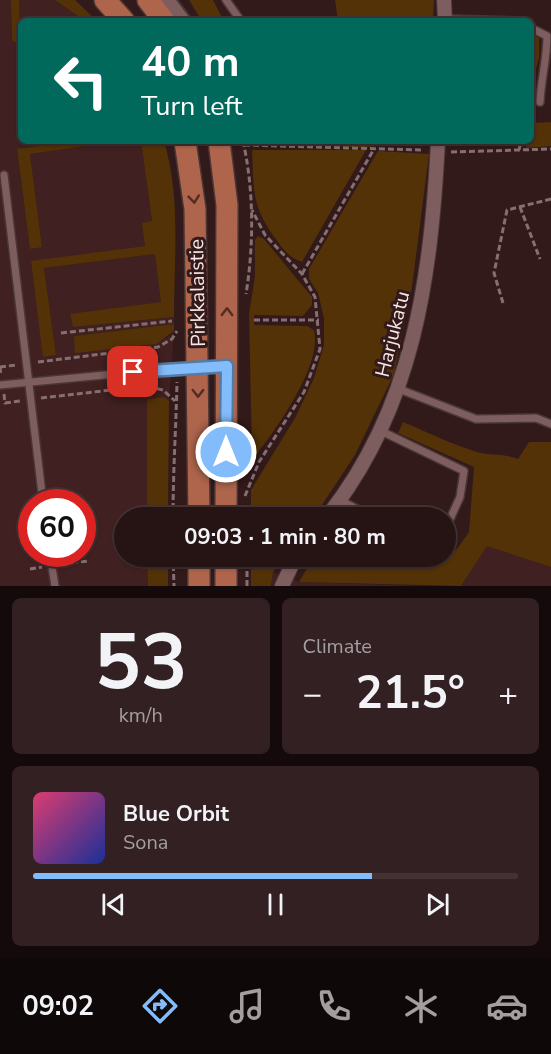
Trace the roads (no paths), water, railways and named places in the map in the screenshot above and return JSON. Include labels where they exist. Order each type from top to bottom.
[{"type":"main road","points":[[105,0],[121,18]]},
{"type":"main road","points":[[148,0],[162,18]]},
{"type":"main road","name":"Pirkkalaistie","points":[[184,144],[195,209],[188,367],[198,507]]},
{"type":"main road","name":"Pirkkalaistie","points":[[219,144],[227,205],[226,507]]},
{"type":"main road","points":[[199,567],[199,586]]},
{"type":"main road","points":[[226,567],[226,586]]},
{"type":"street","points":[[166,0],[181,18]]},
{"type":"street","points":[[444,0],[445,18]]},
{"type":"street","name":"Harjukatu","points":[[335,507],[364,466],[399,389],[417,323],[424,281],[438,146]]},
{"type":"street","points":[[282,586],[291,567]]},
{"type":"lane","points":[[225,0],[239,18]]},
{"type":"lane","points":[[534,30],[547,36],[547,55],[541,74],[540,102]]},
{"type":"lane","points":[[4,175],[41,489]]},
{"type":"lane","points":[[0,385],[188,367],[227,366]]},
{"type":"lane","points":[[399,389],[476,419],[536,418],[551,424]]},
{"type":"lane","points":[[381,431],[464,471],[460,497],[455,507]]},
{"type":"lane","points":[[340,500],[354,507]]},
{"type":"lane","points":[[52,567],[55,586]]}]
